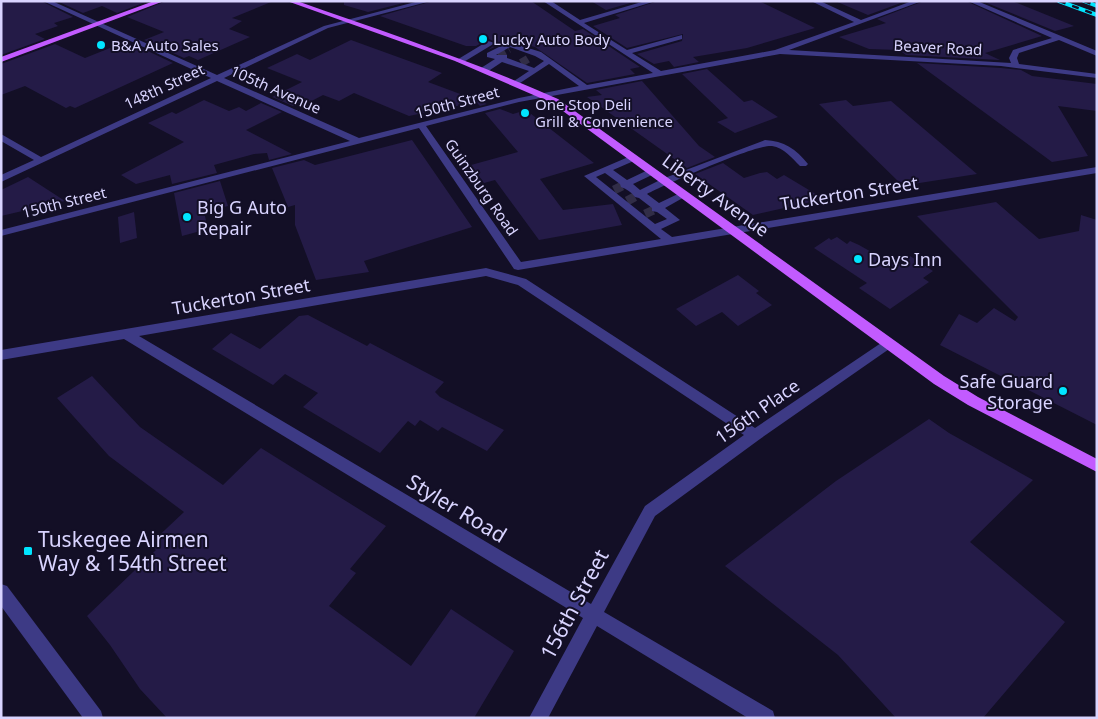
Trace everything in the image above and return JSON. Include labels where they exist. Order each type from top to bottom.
[{"type":"main road","points":[[1,60],[161,1]]},
{"type":"main road","name":"Liberty Avenue","points":[[290,1],[484,70],[555,101],[955,391],[1097,466]]},
{"type":"street","name":"105th Avenue","points":[[46,1],[358,141]]},
{"type":"street","name":"148th Street","points":[[1,179],[326,27],[428,1]]},
{"type":"street","points":[[546,1],[658,73]]},
{"type":"street","points":[[579,22],[653,1]]},
{"type":"street","points":[[814,1],[860,22]]},
{"type":"street","name":"150th Street","points":[[1,232],[542,95],[777,52],[919,1]]},
{"type":"street","points":[[971,1],[1097,54]]},
{"type":"street","points":[[626,52],[678,36]]},
{"type":"street","points":[[1016,66],[1013,58],[1016,52],[1059,38]]},
{"type":"street","points":[[459,61],[491,43]]},
{"type":"street","points":[[484,70],[509,44],[514,48],[539,57],[584,86]]},
{"type":"street","points":[[482,48],[526,66]]},
{"type":"street","name":"Beaver Road","points":[[777,52],[1016,66],[1097,76]]},
{"type":"street","points":[[517,83],[526,66],[539,57]]},
{"type":"street","name":"Guinzburg Road","points":[[421,125],[518,266]]},
{"type":"street","points":[[1,137],[40,160]]},
{"type":"street","points":[[639,195],[665,181],[764,143],[778,142],[803,164]]},
{"type":"street","points":[[633,158],[590,176],[625,202],[669,240]]},
{"type":"street","points":[[606,169],[674,220],[653,228]]},
{"type":"street","name":"Tuckerton Street","points":[[518,266],[1097,170]]},
{"type":"street","points":[[626,184],[651,172]]},
{"type":"street","points":[[657,208],[683,195]]},
{"type":"street","name":"Tuckerton Street","points":[[1,355],[486,272],[522,282],[755,435]]},
{"type":"street","name":"Styler Road","points":[[126,334],[766,718]]},
{"type":"street","name":"156th Place","points":[[650,511],[755,435],[888,344]]},
{"type":"street","name":"156th Street","points":[[538,718],[650,511]]},
{"type":"street","points":[[1,592],[94,718]]},
{"type":"building","points":[[1,1],[41,1],[73,17],[54,23],[58,26],[35,34],[45,39],[1,55]]},
{"type":"building","points":[[57,1],[148,1],[117,13],[102,6],[83,13]]},
{"type":"building","points":[[166,1],[271,2],[232,18],[242,21],[229,29],[250,37],[198,60],[189,56],[184,58],[144,40],[164,32],[127,17]]},
{"type":"building","points":[[344,1],[411,1],[368,12],[344,5]]},
{"type":"building","points":[[433,1],[531,1],[575,31],[583,29],[640,67],[630,69],[635,74],[587,83],[535,47],[510,40],[488,50],[497,43],[489,39],[476,46],[466,46],[380,16]]},
{"type":"building","points":[[591,1],[637,1],[606,10]]},
{"type":"building","points":[[658,1],[759,1],[815,28],[747,48],[693,57],[699,62],[674,67],[669,61],[654,64],[637,54],[682,41],[683,34],[627,48],[593,26],[620,18],[615,15]]},
{"type":"building","points":[[835,1],[906,1],[868,15]]},
{"type":"building","points":[[924,1],[966,1],[1042,36],[985,53],[1000,60],[906,55],[899,50],[869,49],[839,37],[886,23],[877,19]]},
{"type":"building","points":[[982,1],[1012,1],[1074,26],[1055,31]]},
{"type":"building","points":[[351,40],[442,73],[428,82],[487,104],[480,106],[476,102],[409,116],[354,93],[339,101],[323,95],[304,105],[299,103],[293,106],[272,97],[302,82],[267,68],[297,54],[310,60]]},
{"type":"building","points":[[55,44],[85,58],[115,46],[121,49],[133,44],[173,63],[75,108],[70,106],[66,108],[25,86],[1,95],[1,64]]},
{"type":"building","points":[[917,63],[1021,70],[1032,76],[1097,84],[1097,111],[1058,106],[1088,156],[1052,162]]},
{"type":"building","points":[[707,69],[744,102],[752,100],[778,117],[735,133],[717,122],[728,118],[682,74]]},
{"type":"building","points":[[642,81],[699,146],[715,157],[687,168],[587,97],[602,95],[596,90]]},
{"type":"building","points":[[204,100],[229,111],[239,107],[246,111],[261,103],[282,112],[246,130],[292,154],[269,160],[267,153],[254,154],[214,165],[217,173],[172,184],[170,175],[136,184],[121,175],[184,142],[148,123],[172,112],[176,114]]},
{"type":"building","points":[[846,100],[853,106],[891,101],[977,174],[913,184],[911,181],[900,183],[819,104]]},
{"type":"building","points":[[500,109],[513,114],[526,110],[594,163],[540,179],[563,210],[613,204],[622,225],[539,240],[495,180],[484,183],[471,165],[518,152],[485,113]]},
{"type":"building","points":[[412,140],[472,227],[364,261],[369,272],[316,280],[295,225],[295,205],[288,207],[272,168],[304,160],[315,165]]},
{"type":"building","points":[[723,163],[744,178],[767,172],[777,179],[784,175],[824,199],[753,215],[695,174]]},
{"type":"building","points":[[28,177],[65,201],[1,216],[1,190]]},
{"type":"building","points":[[220,181],[228,206],[204,212],[208,229],[182,236],[174,193]]},
{"type":"building","points":[[996,202],[1039,239],[1079,231],[1081,215],[1097,220],[1097,425],[940,345],[959,314],[977,323],[994,308],[1015,321],[1018,317],[917,216]]},
{"type":"building","points":[[134,212],[137,238],[120,243],[118,217]]},
{"type":"building","points":[[837,237],[847,244],[850,241],[859,245],[896,266],[910,256],[933,271],[923,278],[929,282],[890,309],[859,288],[867,283],[814,248],[829,238],[831,240]]},
{"type":"building","points":[[738,275],[759,291],[756,293],[772,305],[738,326],[722,312],[696,326],[676,309]]},
{"type":"building","points":[[308,315],[367,346],[370,343],[444,382],[435,392],[440,397],[504,430],[487,451],[442,427],[438,431],[420,420],[415,426],[408,421],[380,453],[303,407],[318,393],[285,374],[273,385],[212,349],[231,333],[260,349],[299,316]]},
{"type":"building","points":[[92,376],[140,427],[223,485],[261,448],[386,526],[350,569],[356,573],[329,606],[411,666],[451,609],[514,651],[474,718],[167,718],[140,689],[110,645],[87,616],[156,550],[149,545],[184,512],[109,456],[57,398]]},
{"type":"building","points":[[929,419],[949,433],[1033,480],[970,542],[1065,622],[983,718],[896,718],[838,655],[725,566],[836,481]]},
{"type":"tunnel","points":[[498,55],[509,49]]},
{"type":"tunnel","points":[[521,63],[531,57]]},
{"type":"tunnel","points":[[614,190],[624,185]]},
{"type":"tunnel","points":[[627,201],[638,195]]},
{"type":"tunnel","points":[[645,214],[656,209]]},
{"type":"railway","points":[[1059,1],[1097,15]]},
{"type":"railway","points":[[1084,1],[1097,6]]},
{"type":"place","name":"Lucky Auto Body","points":[[483,39]]},
{"type":"place","name":"B&A Auto Sales","points":[[101,45]]},
{"type":"place","name":"One Stop Deli Grill & Convenience","points":[[525,113]]},
{"type":"place","name":"Big G Auto Repair","points":[[187,217]]},
{"type":"place","name":"Days Inn","points":[[858,259]]},
{"type":"place","name":"Safe Guard Storage","points":[[1063,391]]},
{"type":"place","name":"Tuskegee Airmen Way & 154th Street","points":[[28,551]]}]
